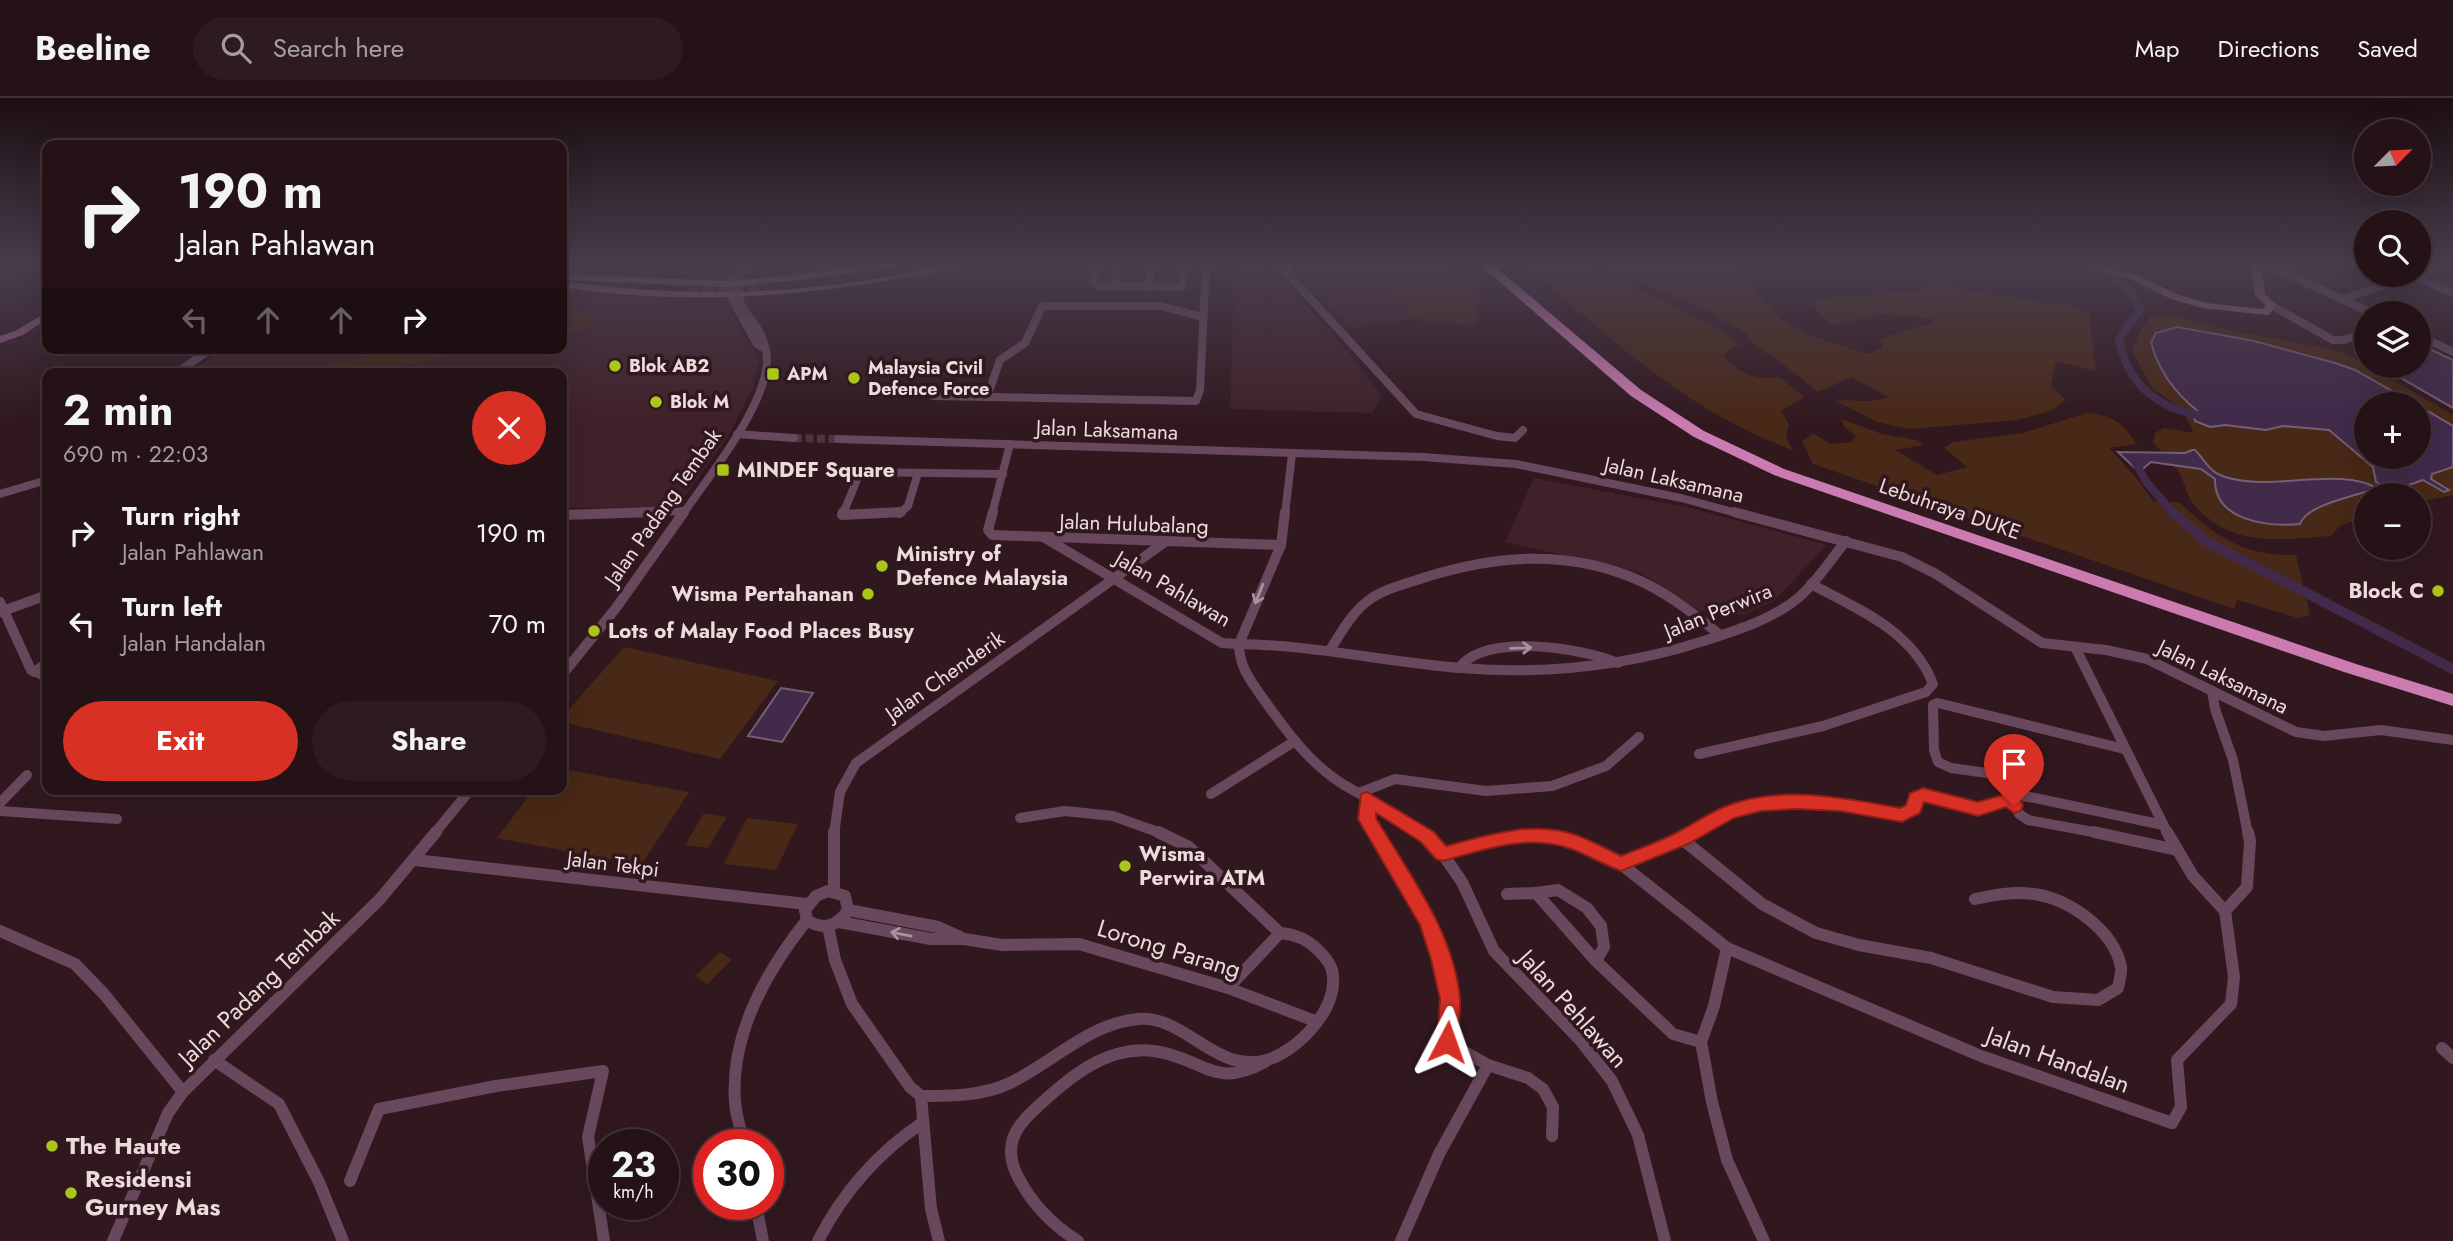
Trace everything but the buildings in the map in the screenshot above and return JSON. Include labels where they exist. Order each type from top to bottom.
[{"type":"highway","name":"Lebuhraya DUKE","points":[[1552,316],[1636,393],[1665,414],[1699,434],[1779,472],[2453,700]]},
{"type":"highway","name":"Lebuhraya DUKE","points":[[2351,664],[2453,691]]},
{"type":"main road","points":[[0,340],[19,333],[42,318]]},
{"type":"street","name":"Jalan Padang Tembak","points":[[567,668],[622,600],[737,434],[754,404],[767,358],[764,342],[747,316]]},
{"type":"street","points":[[987,397],[1000,360],[1025,343],[1035,316]]},
{"type":"street","points":[[1330,316],[1416,414],[1497,436],[1515,438],[1523,430]]},
{"type":"street","points":[[2289,316],[2333,340],[2354,336]]},
{"type":"street","points":[[934,396],[1196,401],[1200,390],[1203,317]]},
{"type":"street","points":[[2431,341],[2453,352]]},
{"type":"street","points":[[184,368],[204,354]]},
{"type":"street","points":[[737,434],[794,438]]},
{"type":"street","name":"Jalan Laksamana","points":[[838,439],[1448,458],[1516,464],[1681,498],[1902,556],[1920,564],[2042,643],[2147,659],[2296,732],[2311,735],[2381,730],[2453,740]]},
{"type":"street","points":[[918,472],[908,506],[899,514],[842,515],[860,472],[918,472],[1003,474],[1010,444]]},
{"type":"street","points":[[1239,644],[1281,545],[1292,454]]},
{"type":"street","name":"Jalan Hulubalang","points":[[1003,474],[988,530],[992,535],[1281,545]]},
{"type":"street","points":[[0,494],[42,481]]},
{"type":"street","points":[[567,515],[685,511]]},
{"type":"street","name":"Jalan Pahlawan","points":[[1045,538],[1222,643],[1239,644],[1238,658],[1294,741],[1313,761],[1338,782],[1427,837],[1443,854]]},
{"type":"street","points":[[1072,554],[1070,545],[1081,540]]},
{"type":"street","name":"Jalan Perwira","points":[[1239,644],[1279,644],[1460,668],[1529,669],[1638,661],[1720,635],[1776,611],[1798,598],[1846,541]]},
{"type":"street","name":"Jalan Chenderik","points":[[834,891],[836,798],[848,772],[1166,542]]},
{"type":"street","points":[[1330,650],[1350,618],[1371,599],[1451,569],[1492,559],[1540,555],[1586,563],[1630,576],[1675,598],[1720,635]]},
{"type":"street","points":[[1699,754],[1866,714],[1926,692],[1933,684],[1922,658],[1886,627],[1868,614],[1811,584]]},
{"type":"street","points":[[42,596],[1,608],[34,673],[42,675]]},
{"type":"street","points":[[2075,646],[2124,749],[2177,850],[2193,876],[2225,911],[2247,887],[2250,841],[2233,760],[2215,709],[2212,691]]},
{"type":"street","points":[[1460,668],[1466,659],[1481,653],[1544,647],[1590,651],[1619,664]]},
{"type":"street","points":[[34,673],[42,667]]},
{"type":"street","points":[[2124,749],[1938,703],[1933,705],[1934,750],[1938,762],[1951,768],[1992,774],[2003,779],[2016,797],[2019,814],[2028,820],[2177,850]]},
{"type":"street","points":[[1552,1136],[1553,1107],[1543,1088],[1528,1078],[1488,1065],[1447,1042],[1450,999],[1441,959],[1424,914],[1367,819],[1363,796],[1395,779],[1486,791],[1552,786],[1606,766],[1639,737]]},
{"type":"street","points":[[1211,794],[1294,741]]},
{"type":"street","points":[[0,803],[27,775]]},
{"type":"street","name":"Jalan Padang Tembak","points":[[113,1241],[168,1113],[183,1092],[371,908],[415,860],[466,795]]},
{"type":"street","points":[[1621,864],[1682,839],[1730,812],[1761,805],[1796,802],[1840,804],[1902,815],[1913,809],[1916,798],[1923,795],[1978,809],[2016,797],[2163,825]]},
{"type":"street","points":[[0,811],[117,819]]},
{"type":"street","points":[[1020,818],[1065,811],[1113,816],[1170,836],[1189,847],[1280,933],[1292,933],[1320,950],[1332,967],[1335,982],[1329,1002],[1305,1034],[1252,1071],[1235,1076],[1207,1071],[1147,1050],[1127,1051],[1099,1059],[1080,1070],[1018,1126],[1009,1151],[1015,1171],[1027,1193],[1044,1213],[1064,1233],[1078,1241]]},
{"type":"street","name":"Jalan Handalan","points":[[1443,854],[1503,838],[1543,836],[1572,841],[1621,864],[1727,948],[1981,1056],[2172,1123],[2181,1107],[2177,1060],[2231,1004],[2234,977],[2225,911]]},
{"type":"street","points":[[1682,839],[1744,892],[1816,933],[1855,944],[1932,958],[2053,997],[2098,1001],[2118,988],[2121,970],[2113,946],[2096,928],[2072,910],[2048,897],[2031,894],[1975,898]]},
{"type":"street","name":"Jalan Pehlawan","points":[[1443,854],[1470,897],[1484,935],[1494,951],[1572,1033],[1601,1067],[1623,1099],[1640,1136],[1665,1241]]},
{"type":"street","name":"Jalan Tekpi","points":[[415,860],[807,904]]},
{"type":"street","points":[[1507,894],[1558,890],[1587,908],[1601,926],[1604,947],[1596,961]]},
{"type":"street","points":[[741,1129],[735,1097],[744,1025],[788,942],[807,920],[807,904],[822,893],[834,891],[845,896],[848,910],[833,924],[816,926],[807,920]]},
{"type":"street","points":[[1536,892],[1596,961],[1673,1034],[1701,1042]]},
{"type":"street","name":"Lorong Parang","points":[[848,910],[937,928],[964,939]]},
{"type":"street","points":[[833,924],[835,960],[852,1004],[910,1087],[920,1096],[931,1209],[939,1241]]},
{"type":"street","name":"Lorong Parang","points":[[833,924],[931,939],[964,939],[1002,946],[1079,944],[1228,988],[1315,1021]]},
{"type":"street","points":[[0,931],[75,964],[104,994],[183,1092]]},
{"type":"street","points":[[1228,988],[1280,933]]},
{"type":"street","points":[[1727,948],[1714,1006],[1701,1042],[1712,1102],[1727,1160],[1764,1241]]},
{"type":"street","points":[[920,1096],[978,1091],[1006,1085],[1100,1031],[1139,1018],[1160,1020],[1177,1027],[1206,1049],[1228,1060],[1267,1060]]},
{"type":"street","points":[[2442,1048],[2453,1058]]},
{"type":"street","points":[[214,1060],[279,1104],[319,1181],[343,1241]]},
{"type":"street","points":[[1401,1241],[1439,1154],[1488,1065]]},
{"type":"street","points":[[350,1181],[379,1109],[496,1086],[603,1072],[587,1137],[604,1241]]},
{"type":"street","points":[[817,1241],[830,1216],[865,1168],[900,1137],[922,1123]]},
{"type":"street","points":[[759,1220],[763,1241]]},
{"type":"shaded area","points":[[567,316],[733,316],[759,360],[753,387],[729,435],[677,507],[567,508],[567,368],[196,368],[216,354],[567,354]]},
{"type":"shaded area","points":[[567,316],[591,316],[593,323],[588,331],[567,331]]},
{"type":"shaded area","points":[[1233,316],[1316,316],[1382,396],[1372,413],[1230,409]]},
{"type":"shaded area","points":[[1337,316],[1478,316],[1477,327],[1407,319],[1349,329]]},
{"type":"shaded area","points":[[1416,316],[1474,316],[1473,324]]},
{"type":"shaded area","points":[[1584,316],[1693,316],[1717,328],[1739,344],[1723,355],[1735,367],[1755,377],[1779,377],[1805,397],[1781,411],[1789,424],[1786,437],[1793,450],[1754,434],[1683,393]]},
{"type":"shaded area","points":[[1717,316],[1778,316],[1805,334],[1867,354],[1884,348],[1878,339],[1933,323],[1930,318],[1910,316],[2089,316],[2096,371],[2056,361],[2051,386],[2066,400],[2051,411],[2017,420],[1909,429],[1877,422],[1836,401],[1875,401],[1888,397],[1852,377],[1818,392],[1773,356],[1757,348],[1744,332]]},
{"type":"shaded area","points":[[1823,316],[1871,316],[1831,326]]},
{"type":"shaded area","points":[[2151,316],[2182,317],[2214,327],[2334,350],[2351,356],[2354,358],[2354,378],[2389,378],[2413,392],[2354,392],[2354,469],[2431,469],[2431,402],[2453,415],[2453,495],[2431,500],[2431,483],[2354,483],[2354,521],[2340,526],[2331,536],[2276,539],[2241,535],[2209,519],[2194,505],[2178,471],[2153,442],[2155,433],[2164,428],[2194,433],[2182,409],[2152,388],[2132,351],[2140,332]]},
{"type":"shaded area","points":[[2177,327],[2254,341],[2354,370],[2354,378],[2369,378],[2394,392],[2354,392],[2354,451],[2329,430],[2283,426],[2266,430],[2225,425],[2210,427],[2195,421],[2193,413],[2200,413],[2169,382],[2158,363],[2151,342],[2156,333]]},
{"type":"shaded area","points":[[2431,350],[2453,360],[2453,408],[2431,395],[2431,392],[2425,392],[2401,378],[2431,378]]},
{"type":"shaded area","points":[[382,354],[450,354],[392,368],[325,368],[325,365]]},
{"type":"shaded area","points":[[2086,413],[2116,421],[2137,444],[2109,448],[2153,501],[2179,502],[2205,525],[2245,548],[2296,555],[2310,615],[2298,618],[2237,600],[2234,609],[1813,464],[1802,441],[1813,433],[1830,444],[1851,442],[1856,436],[1844,427],[1842,419],[1882,434],[1916,440],[1924,445],[1895,450],[1937,475],[1967,467],[1944,448],[1953,442],[2023,433]]},
{"type":"shaded area","points":[[2431,413],[2453,426],[2453,467],[2432,474],[2431,479],[2449,490],[2444,492],[2423,480],[2414,483],[2376,482],[2373,469],[2431,469]]},
{"type":"shaded area","points":[[2195,450],[2214,472],[2235,480],[2277,482],[2342,479],[2364,483],[2354,483],[2354,495],[2312,511],[2300,524],[2273,524],[2245,518],[2233,512],[2223,504],[2217,493],[2215,479],[2201,469],[2151,462],[2139,472],[2118,452],[2185,453]]},
{"type":"shaded area","points":[[1534,478],[1691,508],[1827,545],[1774,601],[1743,615],[1700,611],[1641,573],[1505,542]]},
{"type":"shaded area","points":[[624,647],[778,681],[720,759],[567,723],[567,711]]},
{"type":"shaded area","points":[[781,688],[813,693],[782,742],[748,736]]},
{"type":"shaded area","points":[[567,770],[689,792],[641,865],[497,838],[529,795],[567,795]]},
{"type":"shaded area","points":[[704,813],[727,817],[708,848],[685,845]]},
{"type":"shaded area","points":[[747,818],[798,824],[776,870],[724,864]]},
{"type":"shaded area","points":[[720,952],[732,960],[707,984],[695,976]]},
{"type":"waterway","points":[[2135,316],[2119,339],[2129,370],[2148,393],[2160,401],[2173,408],[2204,416]]},
{"type":"waterway","points":[[2134,460],[2147,483],[2173,513]]},
{"type":"waterway","points":[[2173,513],[2206,541],[2453,669]]},
{"type":"tunnel","points":[[794,438],[838,439]]},
{"type":"place","name":"Blok AB2","points":[[615,366]]},
{"type":"place","name":"APM","points":[[773,374]]},
{"type":"place","name":"Malaysia Civil Defence Force","points":[[854,378]]},
{"type":"place","name":"Blok M","points":[[656,402]]},
{"type":"place","name":"MINDEF Square","points":[[723,470]]},
{"type":"place","name":"Ministry of Defence Malaysia","points":[[882,566]]},
{"type":"place","name":"Block C","points":[[2438,591]]},
{"type":"place","name":"Wisma Pertahanan","points":[[868,594]]},
{"type":"place","name":"Lots of Malay Food Places Busy","points":[[594,631]]},
{"type":"place","name":"Wisma Perwira ATM","points":[[1125,866]]},
{"type":"place","name":"The Haute","points":[[52,1146]]},
{"type":"place","name":"Residensi Gurney Mas","points":[[71,1193]]},
{"type":"route","points":[[1447,1042],[1450,999],[1441,959],[1429,923],[1367,819],[1367,799],[1404,820],[1427,837],[1443,854],[1503,838],[1553,837],[1595,850],[1621,864],[1682,839],[1730,812],[1761,805],[1796,802],[1840,804],[1902,815],[1913,809],[1916,798],[1923,795],[1978,809],[2013,798],[2014,806]]}]
